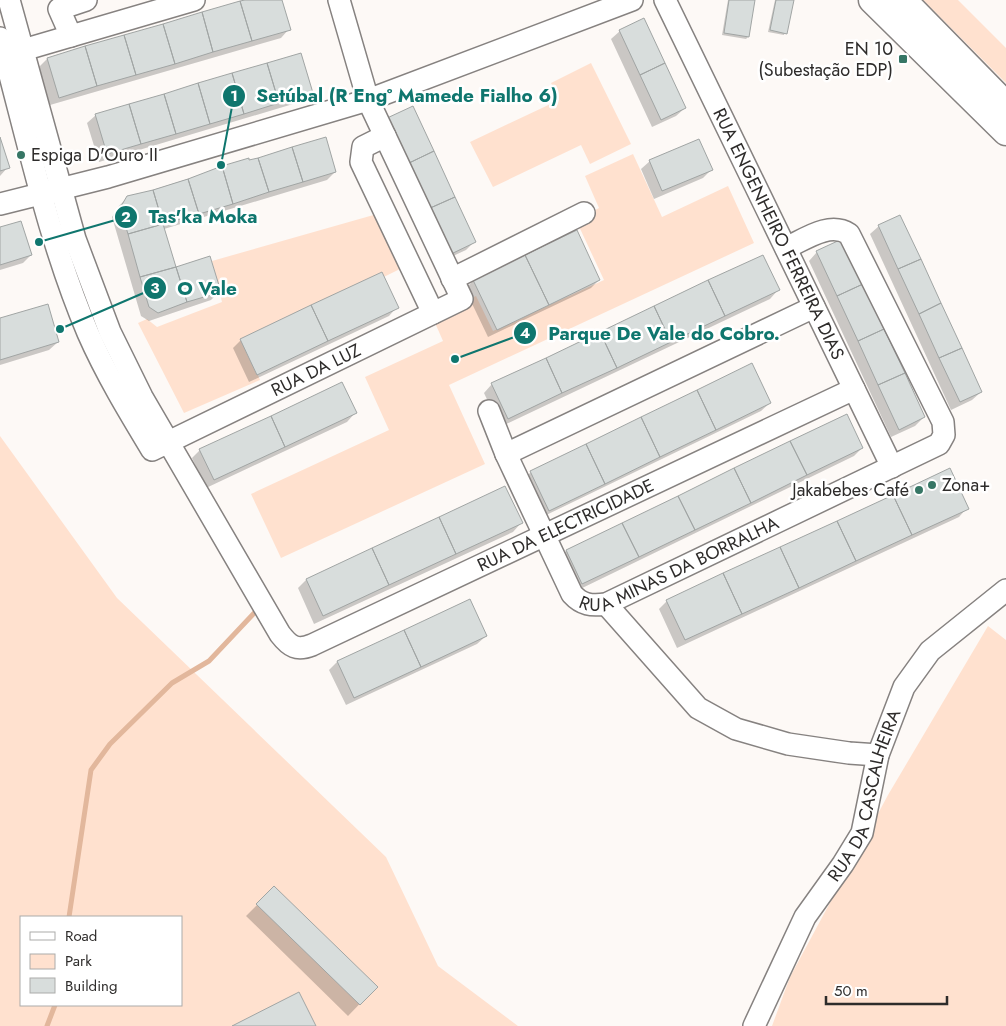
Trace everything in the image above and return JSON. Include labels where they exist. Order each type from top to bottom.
[{"type":"main road","points":[[872,0],[1006,132]]},
{"type":"main road","points":[[904,0],[1006,106]]},
{"type":"street","points":[[9,0],[23,50],[52,190]]},
{"type":"street","points":[[71,36],[59,8],[86,0]]},
{"type":"street","points":[[23,50],[71,36],[144,7],[194,0]]},
{"type":"street","points":[[339,0],[368,100],[452,278],[584,213]]},
{"type":"street","points":[[0,204],[117,174],[368,100],[632,0]]},
{"type":"street","name":"RUA ENGENHEIRO FERREIRA DIAS","points":[[664,0],[892,467]]},
{"type":"street","points":[[0,38],[52,190],[102,314],[123,362],[168,441]]},
{"type":"street","points":[[385,136],[363,147],[361,162],[433,314]]},
{"type":"street","name":"RUA MINAS DA BORRALHA","points":[[489,411],[506,454],[572,594],[577,599],[594,606],[606,604],[939,444],[944,435],[943,422],[848,234],[842,230],[827,230],[786,248]]},
{"type":"street","name":"RUA DA LUZ","points":[[168,441],[462,299],[452,278]]},
{"type":"street","points":[[506,454],[814,308]]},
{"type":"street","name":"RUA DA ELECTRICIDADE","points":[[168,441],[280,634],[292,646],[304,648],[854,389]]},
{"type":"street","name":"RUA DA CASCALHEIRA","points":[[754,1026],[805,917],[843,864],[862,833],[878,755],[904,687],[930,651],[1006,590]]},
{"type":"street","points":[[606,604],[698,708],[736,730],[788,744],[849,754],[878,755]]},
{"type":"green space","points":[[923,0],[958,0],[1006,48],[1006,83]]},
{"type":"green space","points":[[591,63],[631,144],[590,164],[581,145],[493,187],[470,142],[559,100],[551,83]]},
{"type":"green space","points":[[633,154],[662,217],[728,186],[754,243],[449,385],[485,464],[281,558],[251,494],[389,430],[365,377],[443,341],[432,316],[476,296],[493,331],[604,280],[576,220],[599,208],[585,176]]},
{"type":"green space","points":[[377,214],[402,268],[246,345],[260,380],[184,413],[138,323],[147,319],[157,327],[222,302],[212,261]]},
{"type":"green space","points":[[0,436],[117,598],[386,857],[438,966],[518,1026],[0,1026]]},
{"type":"green space","points":[[988,626],[1006,640],[1006,1026],[772,1026],[790,977],[888,795]]},
{"type":"building","points":[[282,0],[291,30],[252,41],[240,1]]},
{"type":"building","points":[[729,0],[755,0],[749,37],[724,33]]},
{"type":"building","points":[[776,0],[794,0],[787,34],[770,30]]},
{"type":"building","points":[[240,1],[252,41],[213,52],[202,12]]},
{"type":"building","points":[[202,12],[213,52],[175,64],[163,24]]},
{"type":"building","points":[[644,18],[665,63],[640,75],[619,30]]},
{"type":"building","points":[[163,24],[175,64],[136,75],[124,35]]},
{"type":"building","points":[[124,35],[136,75],[97,86],[85,46]]},
{"type":"building","points":[[85,46],[97,86],[59,98],[47,58]]},
{"type":"building","points":[[301,53],[313,93],[279,103],[267,63]]},
{"type":"building","points":[[267,63],[279,103],[244,114],[232,73]]},
{"type":"building","points":[[665,63],[686,108],[661,120],[640,75]]},
{"type":"building","points":[[232,73],[244,114],[210,124],[198,83]]},
{"type":"building","points":[[198,83],[210,124],[176,134],[164,94]]},
{"type":"building","points":[[164,94],[176,134],[141,144],[129,104]]},
{"type":"building","points":[[129,104],[141,144],[107,154],[95,114]]},
{"type":"building","points":[[413,106],[434,151],[407,164],[385,119]]},
{"type":"building","points":[[0,137],[10,168],[0,171]]},
{"type":"building","points":[[326,137],[336,172],[303,182],[292,147]]},
{"type":"building","points":[[699,139],[713,170],[662,191],[649,160]]},
{"type":"building","points":[[292,147],[303,182],[269,192],[258,158]]},
{"type":"building","points":[[434,151],[455,197],[428,209],[407,164]]},
{"type":"building","points":[[249,158],[249,160],[258,158],[269,192],[233,204],[222,166]]},
{"type":"building","points":[[222,166],[233,204],[199,214],[188,179]]},
{"type":"building","points":[[188,179],[199,214],[163,224],[153,190]]},
{"type":"building","points":[[153,190],[163,224],[128,234],[120,208],[127,196]]},
{"type":"building","points":[[455,197],[476,242],[449,255],[428,209]]},
{"type":"building","points":[[900,215],[921,259],[898,269],[878,225]]},
{"type":"building","points":[[21,221],[32,255],[0,265],[0,227]]},
{"type":"building","points":[[163,224],[176,267],[140,277],[128,234]]},
{"type":"building","points":[[577,230],[600,280],[549,305],[525,255]]},
{"type":"building","points":[[842,239],[863,284],[837,296],[816,251]]},
{"type":"building","points":[[525,255],[549,305],[497,330],[473,280]]},
{"type":"building","points":[[763,255],[780,290],[725,316],[708,280]]},
{"type":"building","points":[[210,256],[221,292],[187,302],[176,267]]},
{"type":"building","points":[[921,259],[941,303],[919,314],[898,269]]},
{"type":"building","points":[[176,267],[187,302],[158,313],[149,307],[140,277]]},
{"type":"building","points":[[382,272],[399,308],[328,341],[311,305]]},
{"type":"building","points":[[708,280],[725,316],[671,342],[654,306]]},
{"type":"building","points":[[863,284],[884,329],[858,341],[837,296]]},
{"type":"building","points":[[941,303],[962,348],[939,358],[919,314]]},
{"type":"building","points":[[48,304],[59,342],[0,360],[0,318]]},
{"type":"building","points":[[311,305],[328,341],[257,375],[240,339]]},
{"type":"building","points":[[654,306],[671,342],[617,368],[600,332]]},
{"type":"building","points":[[884,329],[905,373],[878,385],[858,341]]},
{"type":"building","points":[[600,332],[617,368],[562,393],[546,358]]},
{"type":"building","points":[[962,348],[982,392],[960,402],[939,358]]},
{"type":"building","points":[[546,358],[562,393],[508,419],[491,383]]},
{"type":"building","points":[[752,363],[771,403],[716,430],[697,390]]},
{"type":"building","points":[[905,373],[925,417],[899,430],[878,385]]},
{"type":"building","points":[[342,382],[357,413],[285,447],[271,416]]},
{"type":"building","points":[[697,390],[716,430],[660,457],[641,417]]},
{"type":"building","points":[[847,414],[863,448],[807,475],[790,441]]},
{"type":"building","points":[[271,416],[285,447],[214,480],[199,449]]},
{"type":"building","points":[[641,417],[660,457],[605,484],[586,444]]},
{"type":"building","points":[[790,441],[807,475],[751,503],[734,468]]},
{"type":"building","points":[[586,444],[605,484],[549,511],[530,471]]},
{"type":"building","points":[[734,468],[751,503],[695,530],[678,496]]},
{"type":"building","points":[[950,468],[969,509],[912,535],[893,495]]},
{"type":"building","points":[[505,486],[523,523],[456,554],[439,517]]},
{"type":"building","points":[[893,495],[912,535],[856,561],[837,521]]},
{"type":"building","points":[[678,496],[695,530],[639,557],[622,523]]},
{"type":"building","points":[[439,517],[456,554],[389,585],[372,548]]},
{"type":"building","points":[[837,521],[856,561],[799,588],[780,547]]},
{"type":"building","points":[[622,523],[639,557],[582,584],[566,550]]},
{"type":"building","points":[[780,547],[799,588],[742,614],[723,573]]},
{"type":"building","points":[[372,548],[389,585],[323,616],[306,579]]},
{"type":"building","points":[[723,573],[742,614],[685,640],[666,600]]},
{"type":"building","points":[[470,599],[487,636],[421,667],[404,630]]},
{"type":"building","points":[[404,630],[421,667],[354,698],[337,661]]},
{"type":"building","points":[[274,886],[378,987],[360,1005],[256,904]]},
{"type":"building","points":[[299,992],[316,1026],[232,1026]]},
{"type":"waterway","points":[[69,916],[91,770],[110,744],[172,683],[209,661],[257,610]]},
{"type":"waterway","points":[[47,1026],[55,1006]]},
{"type":"place","name":"EN 10 (Subestação EDP)","points":[[903,59]]},
{"type":"place","name":"Espiga D'Ouro II","points":[[21,155]]},
{"type":"place","name":"Setúbal (R Engº Mamede Fialho 6)","points":[[221,165]]},
{"type":"place","name":"Tas'ka Moka","points":[[39,242]]},
{"type":"place","name":"O Vale","points":[[60,329]]},
{"type":"place","name":"Parque De Vale do Cobro.","points":[[455,359]]},
{"type":"place","name":"Zona+","points":[[932,485]]},
{"type":"place","name":"Jakabebes Café","points":[[919,490]]}]
